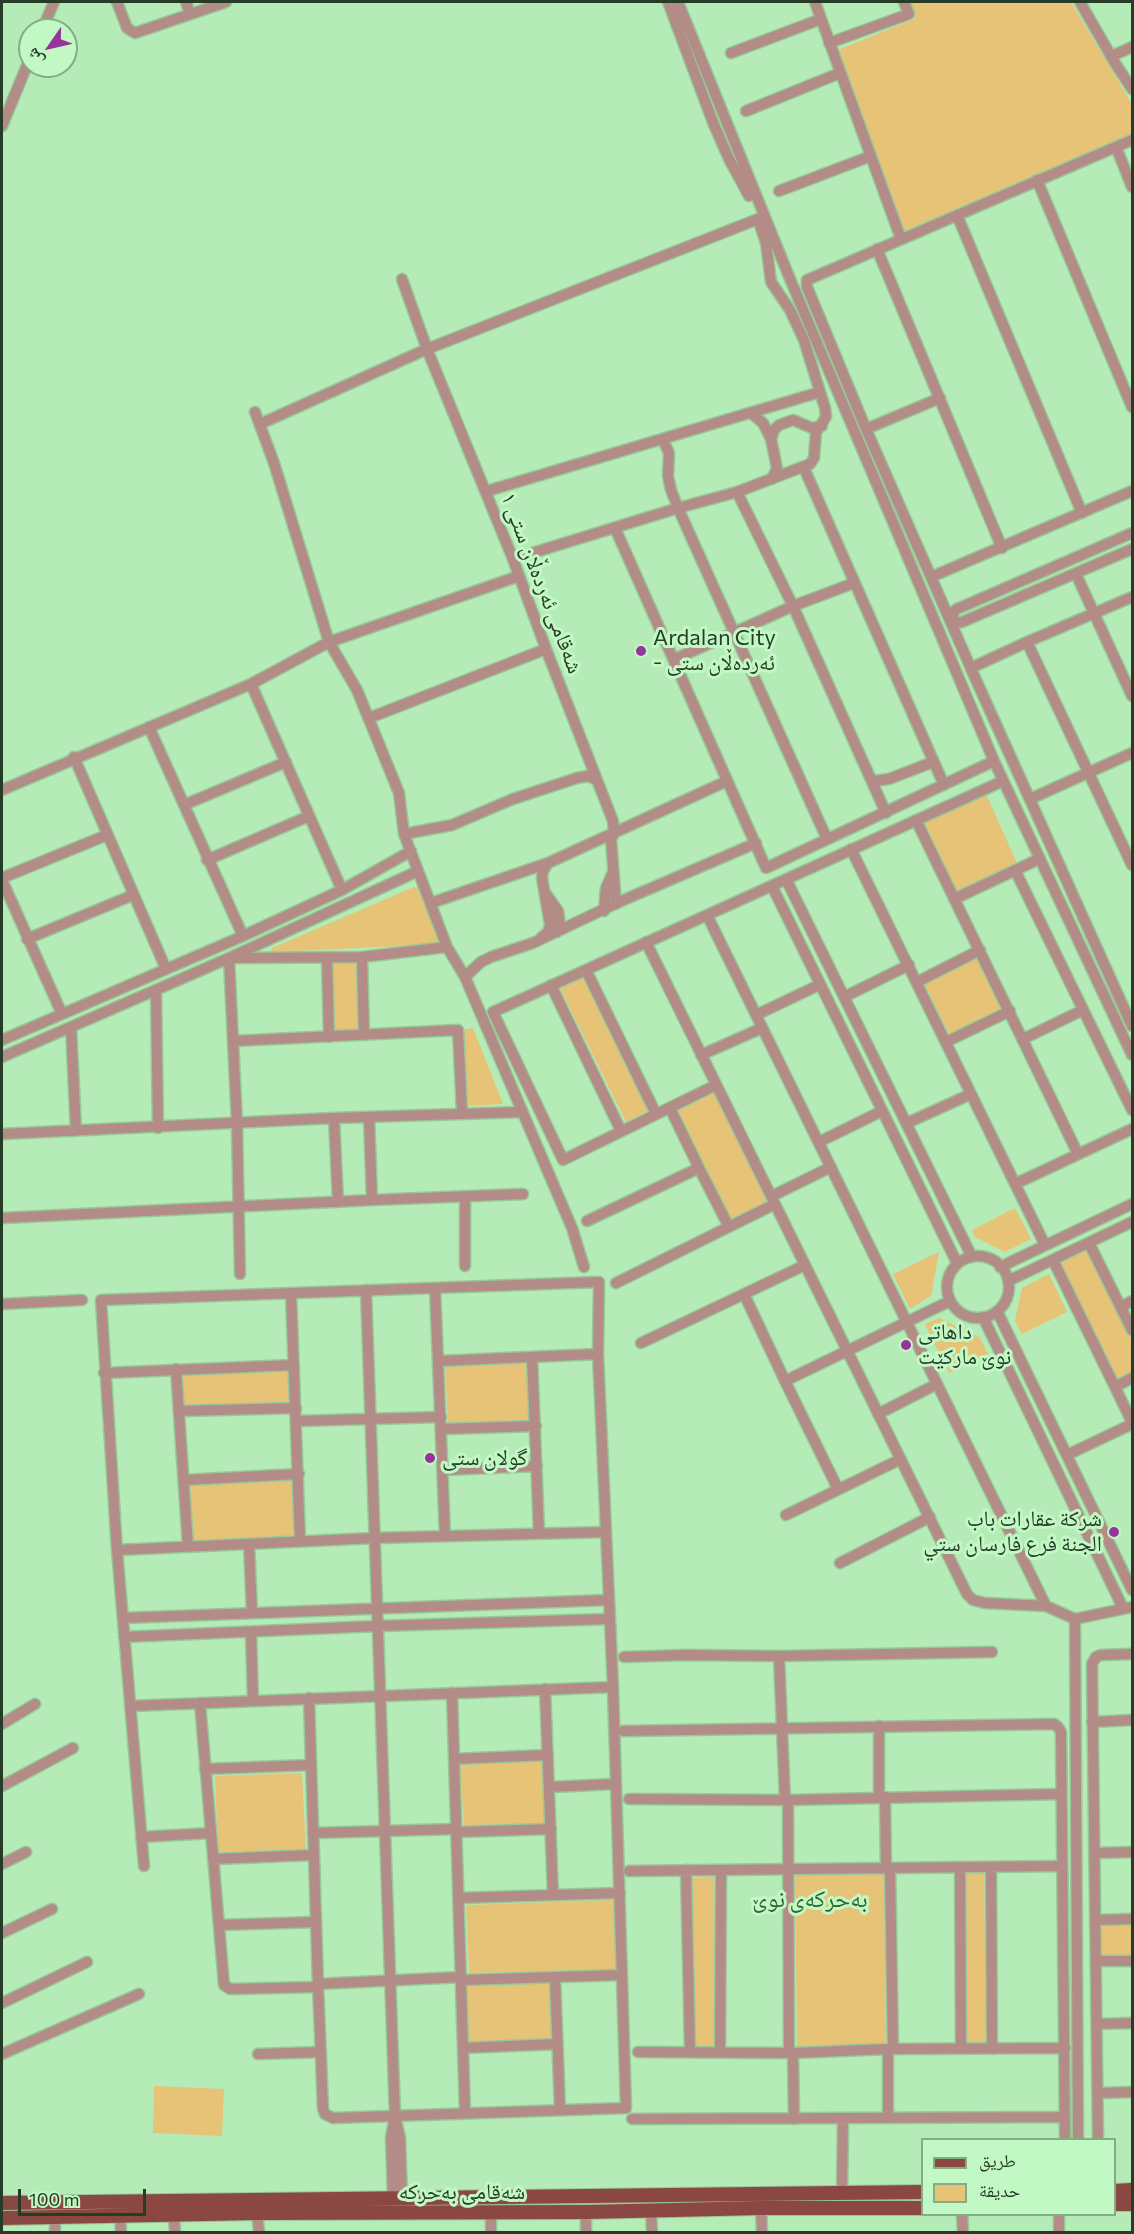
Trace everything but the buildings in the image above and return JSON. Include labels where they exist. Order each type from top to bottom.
[{"type":"main road","points":[[1116,2191],[1132,2190]]},
{"type":"main road","name":"شەقامی بەحرکە","points":[[2,2203],[921,2192]]},
{"type":"main road","points":[[657,2211],[661,2194]]},
{"type":"main road","points":[[691,2194],[691,2210]]},
{"type":"main road","points":[[57,2217],[58,2203]]},
{"type":"main road","points":[[1116,2204],[1132,2204]]},
{"type":"main road","name":"شەقامی بەحرکە","points":[[2,2218],[257,2213],[921,2208]]},
{"type":"street","points":[[47,18],[54,2]]},
{"type":"street","points":[[117,2],[127,28],[135,33],[226,2]]},
{"type":"street","points":[[186,2],[190,14]]},
{"type":"street","points":[[513,559],[678,507],[737,492],[804,468],[814,458],[816,432],[826,417],[804,340],[790,310],[771,282],[766,243],[758,219],[714,125],[668,2]]},
{"type":"street","points":[[678,2],[790,279],[994,761],[1132,1055]]},
{"type":"street","points":[[815,2],[901,239]]},
{"type":"street","points":[[829,44],[909,14],[904,2]]},
{"type":"street","points":[[1080,2],[1132,89]]},
{"type":"street","points":[[731,53],[821,19]]},
{"type":"street","points":[[1112,56],[1132,47]]},
{"type":"street","points":[[746,111],[840,73]]},
{"type":"street","points":[[2,126],[22,78]]},
{"type":"street","points":[[1132,140],[809,278],[806,283],[866,429],[972,671],[1132,1026]]},
{"type":"street","points":[[1116,147],[1132,187]]},
{"type":"street","points":[[779,191],[871,156]]},
{"type":"street","points":[[1037,180],[1132,407]]},
{"type":"street","points":[[957,215],[1082,513]]},
{"type":"street","points":[[260,424],[427,348],[758,219]]},
{"type":"street","points":[[877,249],[1002,548]]},
{"type":"street","name":"شەقامی ئەردەڵان ستی ١","points":[[402,279],[427,348],[487,491],[613,821],[614,834],[611,838],[616,904]]},
{"type":"street","points":[[487,491],[820,392]]},
{"type":"street","points":[[866,429],[940,398]]},
{"type":"street","points":[[774,406],[785,411],[793,420],[812,428],[821,427]]},
{"type":"street","points":[[255,412],[274,463],[329,642],[357,690],[369,718],[399,793],[404,834],[447,947],[465,977],[572,1228],[584,1267]]},
{"type":"street","points":[[751,412],[763,423],[771,439],[777,468],[772,479]]},
{"type":"street","points":[[771,439],[774,430],[779,425],[793,420]]},
{"type":"street","points":[[663,440],[669,453],[668,476],[671,490],[826,839]]},
{"type":"street","points":[[804,468],[944,785]]},
{"type":"street","points":[[932,577],[1132,491]]},
{"type":"street","points":[[737,492],[793,606],[886,813]]},
{"type":"street","points":[[615,528],[766,868],[994,761]]},
{"type":"street","points":[[1132,533],[957,609],[953,612],[953,619],[956,623],[962,622],[1132,549]]},
{"type":"street","points":[[1076,574],[1132,696]]},
{"type":"street","points":[[2,790],[74,757],[251,684],[329,642],[519,576]]},
{"type":"street","points":[[675,660],[793,606],[854,583]]},
{"type":"street","points":[[972,671],[973,667],[1027,642],[1132,597]]},
{"type":"street","points":[[1027,642],[1132,865]]},
{"type":"street","points":[[369,718],[546,649]]},
{"type":"street","points":[[251,684],[342,890]]},
{"type":"street","points":[[148,726],[243,936]]},
{"type":"street","points":[[1030,799],[1132,753]]},
{"type":"street","points":[[74,757],[166,969]]},
{"type":"street","points":[[184,805],[286,762]]},
{"type":"street","points":[[870,777],[874,781],[889,779],[933,762]]},
{"type":"street","points":[[404,834],[452,825],[513,799],[577,778],[588,776],[597,780]]},
{"type":"street","points":[[431,903],[548,863],[727,781]]},
{"type":"street","points":[[716,1085],[563,1160],[493,1012],[1003,781]]},
{"type":"street","points":[[207,860],[309,816]]},
{"type":"street","points":[[916,820],[1078,1154]]},
{"type":"street","points":[[62,1014],[2,879],[106,835]]},
{"type":"street","points":[[465,977],[481,962],[501,952],[513,951],[539,940],[756,843]]},
{"type":"street","points":[[851,849],[1045,1245]]},
{"type":"street","points":[[2,1040],[243,936],[342,890],[411,851]]},
{"type":"street","points":[[954,899],[1039,859]]},
{"type":"street","points":[[539,940],[548,932],[550,925],[542,878],[548,863]]},
{"type":"street","points":[[603,911],[606,888],[614,869]]},
{"type":"street","points":[[1016,870],[1132,1110]]},
{"type":"street","points":[[2,1057],[229,958],[418,871]]},
{"type":"street","points":[[786,879],[972,1257]]},
{"type":"street","points":[[771,886],[957,1263]]},
{"type":"street","points":[[546,894],[558,911],[560,925],[557,932]]},
{"type":"street","points":[[27,939],[133,895]]},
{"type":"street","points":[[707,915],[1046,1606]]},
{"type":"street","points":[[646,942],[967,1594],[973,1600],[985,1602],[1046,1606],[1075,1619],[1128,1608],[983,1317]]},
{"type":"street","points":[[229,958],[362,957],[447,947]]},
{"type":"street","points":[[917,982],[980,950]]},
{"type":"street","points":[[362,957],[364,1035]]},
{"type":"street","points":[[229,958],[237,1124],[240,1274]]},
{"type":"street","points":[[327,958],[329,1037]]},
{"type":"street","points":[[844,997],[909,965]]},
{"type":"street","points":[[586,970],[656,1114]]},
{"type":"street","points":[[551,985],[621,1131]]},
{"type":"street","points":[[756,1015],[819,985]]},
{"type":"street","points":[[156,990],[158,1128]]},
{"type":"street","points":[[101,998],[107,1012]]},
{"type":"street","points":[[1023,1039],[1083,1010]]},
{"type":"street","points":[[946,1042],[1010,1011]]},
{"type":"street","points":[[71,1027],[76,1131]]},
{"type":"street","points":[[701,1055],[762,1028]]},
{"type":"street","points":[[233,1041],[458,1030],[462,1113]]},
{"type":"street","points":[[907,1123],[971,1094]]},
{"type":"street","points":[[669,1108],[729,1227]]},
{"type":"street","points":[[819,1142],[882,1111]]},
{"type":"street","points":[[2,1134],[334,1118],[522,1112]]},
{"type":"street","points":[[334,1118],[338,1202]]},
{"type":"street","points":[[369,1118],[372,1200]]},
{"type":"street","points":[[1015,1184],[1132,1129]]},
{"type":"street","points":[[616,1283],[729,1227],[831,1167]]},
{"type":"street","points":[[587,1221],[699,1168]]},
{"type":"street","points":[[2,1218],[523,1194]]},
{"type":"street","points":[[465,1198],[465,1266]]},
{"type":"street","points":[[1000,1267],[1132,1204]]},
{"type":"street","points":[[1008,1281],[1132,1222]]},
{"type":"street","points":[[1089,1243],[1132,1330]]},
{"type":"street","points":[[972,1257],[984,1257],[1000,1267],[1008,1281],[1005,1300],[997,1311],[983,1317],[968,1316],[955,1307],[950,1301],[947,1286],[952,1269],[957,1263],[972,1257]]},
{"type":"street","points":[[1053,1260],[1132,1423],[1067,1455]]},
{"type":"street","points":[[641,1343],[805,1265]]},
{"type":"street","points":[[144,1866],[117,1550],[100,1300],[599,1282],[598,1354],[613,1688],[626,2108],[333,2118],[326,2114],[323,2109],[309,1698]]},
{"type":"street","points":[[435,1288],[445,1536]]},
{"type":"street","points":[[366,1290],[389,1980],[395,2116],[400,2138],[397,2198]]},
{"type":"street","points":[[291,1293],[300,1541]]},
{"type":"street","points":[[744,1294],[838,1489]]},
{"type":"street","points":[[2,1304],[82,1300]]},
{"type":"street","points":[[785,1381],[950,1301]]},
{"type":"street","points":[[1121,1307],[1132,1301]]},
{"type":"street","points":[[997,1311],[1132,1590]]},
{"type":"street","points":[[439,1361],[598,1354]]},
{"type":"street","points":[[532,1357],[539,1533]]},
{"type":"street","points":[[104,1373],[294,1365]]},
{"type":"street","points":[[176,1369],[188,1546]]},
{"type":"street","points":[[1115,1387],[1132,1378]]},
{"type":"street","points":[[878,1414],[937,1384]]},
{"type":"street","points":[[179,1412],[296,1408]]},
{"type":"street","points":[[297,1421],[441,1417]]},
{"type":"street","points":[[441,1429],[536,1426]]},
{"type":"street","points":[[786,1515],[901,1459]]},
{"type":"street","points":[[443,1470],[537,1466]]},
{"type":"street","points":[[184,1480],[298,1474]]},
{"type":"street","points":[[840,1563],[930,1517]]},
{"type":"street","points":[[117,1550],[375,1538],[605,1532]]},
{"type":"street","points":[[249,1544],[252,1613]]},
{"type":"street","points":[[123,1618],[608,1600]]},
{"type":"street","points":[[124,1637],[609,1619]]},
{"type":"street","points":[[1075,1619],[1078,2138]]},
{"type":"street","points":[[251,1632],[253,1701]]},
{"type":"street","points":[[624,1657],[992,1652]]},
{"type":"street","points":[[1098,2138],[1092,1664],[1101,1655],[1132,1654]]},
{"type":"street","points":[[779,1656],[786,1800],[791,2052],[795,2119]]},
{"type":"street","points":[[130,1706],[613,1688]]},
{"type":"street","points":[[545,1689],[553,1895]]},
{"type":"street","points":[[452,1693],[465,2113]]},
{"type":"street","points":[[200,1703],[224,1982],[227,1989],[389,1980],[621,1975]]},
{"type":"street","points":[[2,1724],[35,1704]]},
{"type":"street","points":[[1092,1722],[1132,1720]]},
{"type":"street","points":[[623,1731],[879,1726],[1054,1724],[1058,1726],[1061,1732],[1065,2138]]},
{"type":"street","points":[[879,1726],[888,1868],[890,2049],[888,2118]]},
{"type":"street","points":[[2,1786],[73,1748]]},
{"type":"street","points":[[454,1759],[548,1755]]},
{"type":"street","points":[[205,1769],[310,1764]]},
{"type":"street","points":[[550,1787],[615,1785]]},
{"type":"street","points":[[629,1799],[786,1800],[1061,1794]]},
{"type":"street","points":[[312,1833],[551,1829]]},
{"type":"street","points":[[141,1837],[211,1833]]},
{"type":"street","points":[[2,1864],[26,1852]]},
{"type":"street","points":[[1096,1853],[1132,1852]]},
{"type":"street","points":[[213,1859],[313,1855]]},
{"type":"street","points":[[629,1871],[1062,1866]]},
{"type":"street","points":[[960,1867],[961,2049]]},
{"type":"street","points":[[991,1867],[992,2049]]},
{"type":"street","points":[[686,1870],[690,2051]]},
{"type":"street","points":[[720,2052],[721,1870]]},
{"type":"street","points":[[459,1898],[620,1893]]},
{"type":"street","points":[[2,1934],[52,1909]]},
{"type":"street","points":[[1096,1920],[1132,1919]]},
{"type":"street","points":[[219,1925],[316,1922]]},
{"type":"street","points":[[1096,1961],[1132,1961]]},
{"type":"street","points":[[2,2003],[87,1962]]},
{"type":"street","points":[[555,1977],[560,2110]]},
{"type":"street","points":[[2,2054],[139,1994]]},
{"type":"street","points":[[1097,2024],[1132,2023]]},
{"type":"street","points":[[463,2048],[557,2044]]},
{"type":"street","points":[[638,2052],[1065,2048]]},
{"type":"street","points":[[258,2055],[321,2052]]},
{"type":"street","points":[[1098,2093],[1132,2092]]},
{"type":"street","points":[[632,2119],[1065,2117]]},
{"type":"street","points":[[842,2193],[843,2119]]},
{"type":"street","points":[[761,2208],[762,2232]]},
{"type":"street","points":[[652,2232],[657,2211]]},
{"type":"street","points":[[586,2212],[586,2232]]},
{"type":"street","points":[[257,2213],[260,2232]]},
{"type":"street","points":[[491,2213],[491,2232]]},
{"type":"street","points":[[120,2216],[121,2232]]},
{"type":"street","points":[[174,2216],[174,2232]]},
{"type":"street","points":[[962,2216],[963,2232]]},
{"type":"street","points":[[1059,2216],[1059,2232]]},
{"type":"street","points":[[55,2232],[57,2217]]},
{"type":"green space","points":[[910,2],[1071,2],[1132,104],[1132,134],[902,232],[838,50],[914,19]]},
{"type":"green space","points":[[986,794],[1017,863],[957,891],[924,823]]},
{"type":"green space","points":[[414,887],[419,889],[447,944],[271,952],[272,948]]},
{"type":"green space","points":[[977,958],[1002,1009],[949,1034],[924,983]]},
{"type":"green space","points":[[356,961],[358,1031],[334,1031],[332,962]]},
{"type":"green space","points":[[584,976],[650,1110],[626,1122],[560,988]]},
{"type":"green space","points":[[473,1028],[503,1104],[467,1106],[463,1030]]},
{"type":"green space","points":[[714,1093],[768,1202],[732,1220],[677,1111]]},
{"type":"green space","points":[[1015,1208],[1031,1239],[1005,1252],[975,1237],[972,1230]]},
{"type":"green space","points":[[1086,1250],[1132,1341],[1132,1372],[1119,1378],[1061,1266],[1063,1262]]},
{"type":"green space","points":[[939,1252],[931,1296],[910,1309],[893,1274]]},
{"type":"green space","points":[[1049,1274],[1067,1312],[1022,1334],[1015,1321],[1022,1288]]},
{"type":"green space","points":[[939,1318],[979,1337],[988,1354],[949,1373],[925,1324]]},
{"type":"green space","points":[[529,1361],[531,1420],[448,1423],[445,1364]]},
{"type":"green space","points":[[291,1371],[292,1403],[183,1407],[181,1375]]},
{"type":"green space","points":[[292,1480],[295,1538],[192,1542],[189,1484]]},
{"type":"green space","points":[[543,1761],[546,1824],[464,1825],[460,1765]]},
{"type":"green space","points":[[302,1773],[306,1849],[218,1852],[215,1776]]},
{"type":"green space","points":[[964,1873],[984,1873],[986,2044],[965,2044]]},
{"type":"green space","points":[[884,1874],[886,2046],[797,2047],[795,1875]]},
{"type":"green space","points":[[714,1877],[716,2049],[693,2049],[691,1878]]},
{"type":"green space","points":[[614,1900],[616,1969],[469,1973],[466,1905]]},
{"type":"green space","points":[[1132,1924],[1132,1957],[1100,1958],[1099,1925]]},
{"type":"green space","points":[[550,1983],[552,2040],[468,2042],[466,1985]]},
{"type":"green space","points":[[154,2086],[224,2089],[222,2136],[153,2133]]},
{"type":"place","name":"Ardalan City - ئەردەڵان ستی","points":[[641,651]]},
{"type":"place","name":"داهاتی نوێ مارکێت","points":[[906,1345]]},
{"type":"place","name":"گولان ستی","points":[[430,1458]]},
{"type":"place","name":"شرکة عقارات باب الجنة فرع فارسان ستي","points":[[1114,1532]]},
{"type":"district","name":"بەحرکەی نوێ","points":[[810,1899]]}]
